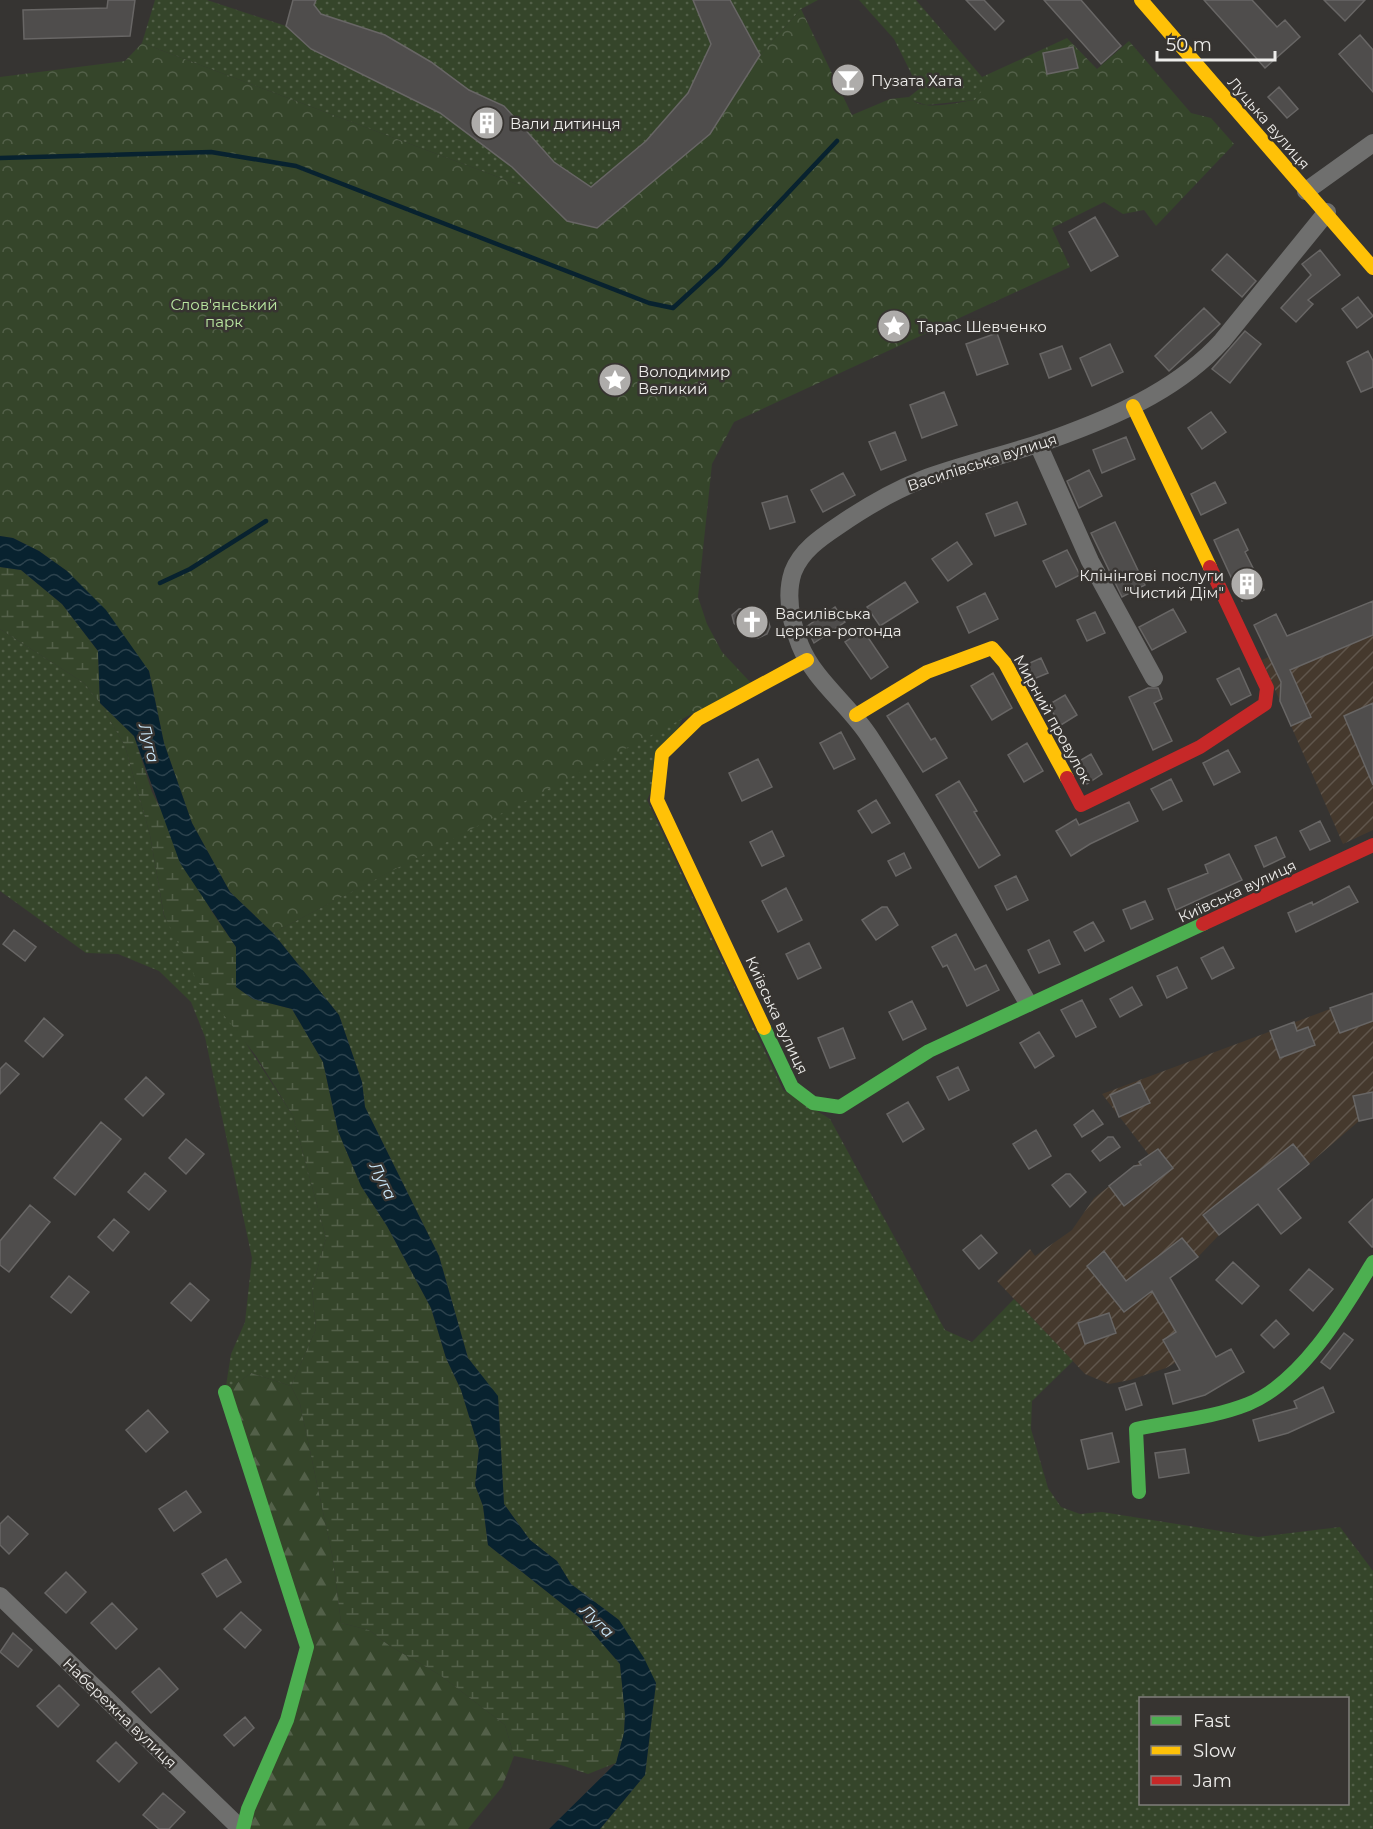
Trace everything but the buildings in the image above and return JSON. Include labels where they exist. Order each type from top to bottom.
[{"type":"street","name":"Луцька вулиця","points":[[1141,0],[1306,191],[1327,212],[1373,268]]},
{"type":"street","points":[[1306,191],[1373,143]]},
{"type":"street","name":"Василівська вулиця","points":[[1028,1003],[911,801],[856,716],[807,660],[795,629],[789,596],[794,570],[813,543],[885,496],[920,480],[1038,444],[1133,406],[1170,385],[1206,359],[1327,212]]},
{"type":"street","name":"Мирний провулок","points":[[856,716],[927,672],[992,648],[1005,663],[1081,805],[1184,755],[1251,716],[1265,704],[1267,688],[1133,406]]},
{"type":"street","points":[[1038,444],[1090,561],[1154,678]]},
{"type":"street","name":"Київська вулиця","points":[[807,660],[698,719],[662,754],[657,800],[792,1087],[813,1103],[840,1107],[929,1051],[1028,1003],[1373,846]]},
{"type":"street","points":[[1139,1492],[1136,1429],[1249,1404],[1273,1391],[1295,1373],[1355,1292],[1373,1262]]},
{"type":"street","points":[[225,1392],[307,1647],[286,1720],[248,1809],[242,1829]]},
{"type":"street","name":"Набережна вулиця","points":[[0,1596],[242,1829]]},
{"type":"shaded area","points":[[1373,601],[1373,830],[1343,844],[1262,660],[1312,638],[1308,628]]},
{"type":"shaded area","points":[[1373,993],[1373,1118],[1359,1121],[1219,1235],[1198,1257],[1169,1279],[1209,1344],[1166,1368],[1130,1380],[1109,1384],[1085,1374],[997,1281],[1030,1249],[1035,1256],[1072,1230],[1094,1198],[1149,1155],[1102,1094]]},
{"type":"green space","points":[[155,0],[207,0],[286,26],[311,49],[440,113],[512,167],[538,192],[142,43]]},
{"type":"green space","points":[[316,0],[693,0],[711,44],[688,93],[646,141],[590,187],[554,162],[504,106],[469,90],[385,36],[321,14],[314,5]]},
{"type":"green space","points":[[730,0],[818,0],[801,9],[760,55]]},
{"type":"green space","points":[[859,0],[916,0],[982,77],[984,87],[980,95],[975,100],[926,105],[911,100],[909,97],[919,89],[894,39]]},
{"type":"green space","name":"Слов'янський парк","points":[[801,9],[852,115],[890,99],[909,97],[915,102],[931,106],[975,100],[983,89],[982,77],[1067,38],[1097,69],[1129,41],[1191,113],[1211,118],[1234,144],[1156,226],[1144,210],[1123,214],[1104,202],[1052,228],[1070,267],[734,422],[712,464],[698,597],[707,624],[722,652],[751,683],[273,933],[230,892],[192,823],[164,743],[149,671],[67,571],[39,551],[13,538],[0,536],[0,77],[125,61],[142,43],[538,192],[567,221],[597,228],[710,134],[760,55]]},
{"type":"green space","points":[[0,567],[21,570],[62,604],[98,651],[100,703],[84,683],[0,629]]},
{"type":"green space","points":[[0,629],[84,683],[100,703],[125,746],[150,835],[164,916],[293,1116],[326,1238],[312,1289],[316,1329],[291,1386],[251,1373],[225,1392],[231,1354],[245,1322],[252,1258],[205,1037],[191,1002],[159,971],[118,954],[86,953],[0,891]]},
{"type":"green space","points":[[100,703],[134,736],[152,792],[210,909],[236,947],[236,987],[253,999],[292,1009],[323,1062],[338,1131],[361,1186],[387,1226],[431,1308],[446,1358],[461,1390],[479,1449],[475,1485],[483,1506],[488,1545],[580,1618],[620,1664],[625,1715],[624,1733],[616,1763],[588,1774],[561,1765],[514,1756],[505,1725],[440,1675],[390,1646],[369,1630],[341,1623],[333,1559],[300,1404],[291,1386],[316,1329],[312,1289],[326,1238],[293,1116],[256,1056],[197,981],[164,915],[150,835],[125,746]]},
{"type":"green space","points":[[683,717],[647,800],[783,1090],[830,1119],[945,1330],[972,1342],[1014,1299],[1073,1361],[1032,1401],[1031,1429],[1048,1488],[1061,1507],[1080,1514],[1102,1512],[1258,1537],[1340,1527],[1373,1571],[1373,1829],[600,1829],[645,1775],[656,1683],[619,1620],[571,1584],[557,1561],[530,1540],[504,1504],[498,1397],[468,1358],[439,1256],[365,1107],[362,1082],[339,1015],[273,933]]},
{"type":"green space","points":[[251,1373],[291,1386],[300,1404],[333,1559],[341,1623],[369,1630],[390,1646],[440,1675],[505,1725],[514,1756],[502,1787],[468,1829],[243,1829],[307,1647],[225,1392]]},
{"type":"water","name":"Луга","points":[[0,536],[13,538],[39,551],[67,571],[106,610],[149,671],[164,743],[192,823],[230,892],[273,933],[339,1015],[362,1082],[365,1107],[439,1256],[468,1358],[498,1396],[504,1504],[530,1540],[557,1561],[571,1584],[619,1620],[644,1658],[656,1683],[645,1775],[600,1829],[549,1829],[616,1763],[624,1733],[625,1715],[620,1664],[580,1618],[488,1545],[483,1506],[475,1485],[479,1449],[461,1390],[446,1358],[431,1308],[387,1226],[361,1186],[338,1131],[323,1062],[292,1009],[253,999],[236,987],[236,947],[180,863],[134,736],[100,703],[98,651],[62,604],[21,570],[0,567]]},
{"type":"waterway","points":[[0,158],[211,152],[296,166],[649,303],[673,308],[721,264],[837,141]]},
{"type":"waterway","points":[[160,583],[190,569],[266,521]]},
{"type":"traffic: fast","points":[[764,1028],[792,1087],[813,1103],[840,1107],[929,1051],[1203,924]]},
{"type":"traffic: fast","points":[[1139,1492],[1136,1429],[1221,1413],[1268,1394],[1304,1362],[1320,1343],[1373,1262]]},
{"type":"traffic: fast","points":[[225,1392],[307,1647],[287,1720],[248,1809],[243,1829]]},
{"type":"traffic: slow","points":[[1141,0],[1373,268]]},
{"type":"traffic: slow","points":[[1133,406],[1210,567]]},
{"type":"traffic: slow","points":[[856,715],[927,672],[992,648],[1005,663],[1067,778]]},
{"type":"traffic: slow","points":[[764,1028],[657,800],[662,754],[698,719],[807,660]]},
{"type":"traffic: jam","points":[[1067,778],[1081,805],[1200,747],[1265,704],[1267,688],[1210,567]]},
{"type":"traffic: jam","points":[[1203,924],[1373,845]]},
{"type":"place","name":"Пузата Хата","points":[[848,80]]},
{"type":"place","name":"Вали дитинця","points":[[487,123]]},
{"type":"place","name":"Тарас Шевченко","points":[[894,326]]},
{"type":"place","name":"Володимир Великий","points":[[615,380]]},
{"type":"place","name":"Клінінгові послуги \"Чистий Дім\"","points":[[1247,584]]},
{"type":"place","name":"Василівська церква-ротонда","points":[[752,622]]}]
